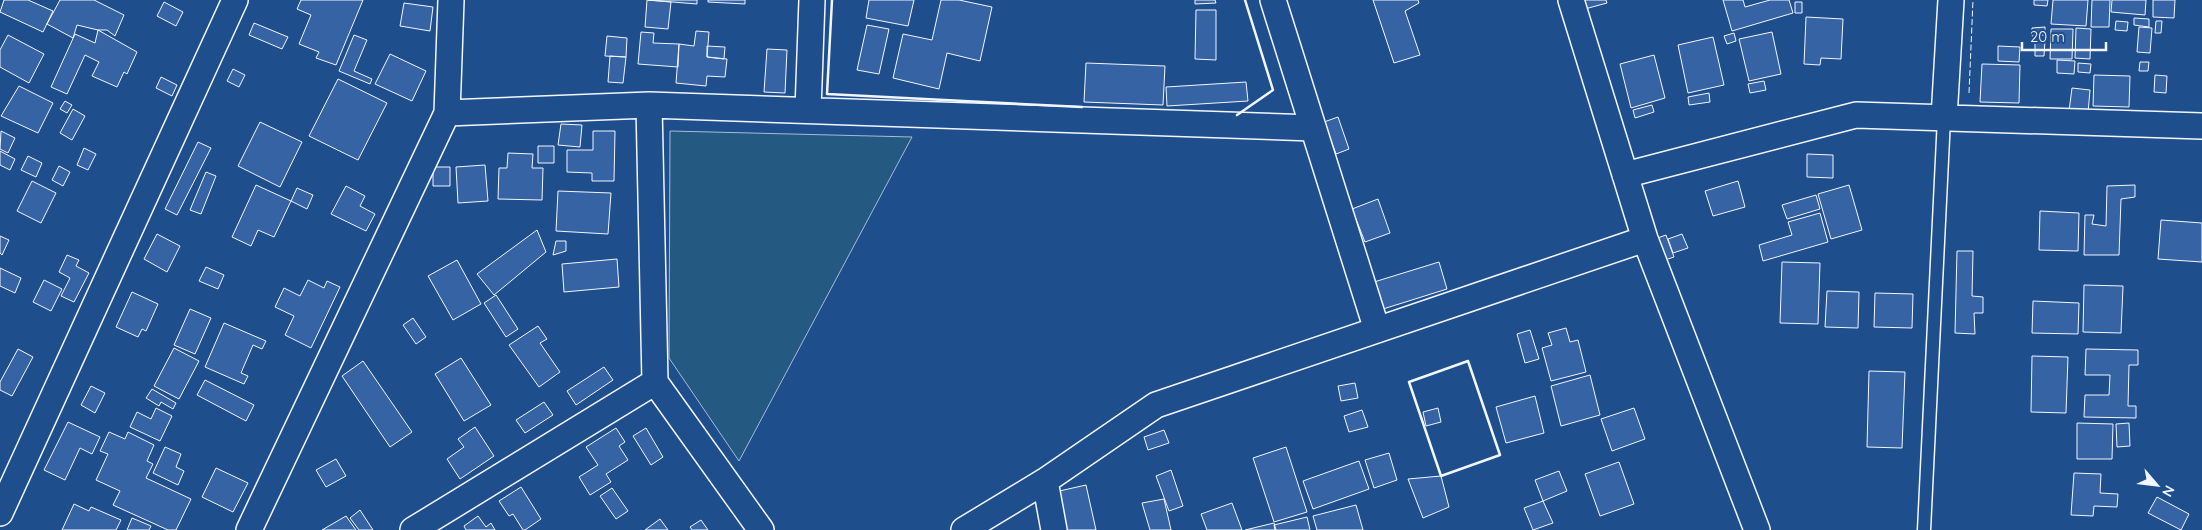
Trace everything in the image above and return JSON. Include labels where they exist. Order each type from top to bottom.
[{"type":"street","points":[[0,513],[235,0]]},
{"type":"street","points":[[249,530],[447,113],[451,0]]},
{"type":"street","points":[[808,110],[812,0]]},
{"type":"street","points":[[1273,0],[1376,330]]},
{"type":"street","points":[[1571,0],[1645,239],[1757,530]]},
{"type":"street","points":[[1944,118],[1950,0]]},
{"type":"street","points":[[447,113],[649,105],[1313,128]]},
{"type":"street","points":[[649,105],[655,382],[761,530]]},
{"type":"street","points":[[1625,175],[1856,114],[2202,126]]},
{"type":"street","points":[[964,530],[1045,482],[1156,405],[1645,239]]},
{"type":"street","points":[[413,530],[655,382]]},
{"type":"street","points":[[1045,482],[1054,530]]},
{"type":"lane","points":[[1924,530],[1944,118]]},
{"type":"shaded area","points":[[670,131],[912,137],[739,461],[669,358]]},
{"type":"building","points":[[4,0],[28,0],[53,11],[43,32],[0,12]]},
{"type":"building","points":[[60,0],[94,0],[124,15],[115,36],[107,30],[77,25],[73,38],[47,24]]},
{"type":"building","points":[[301,0],[363,0],[336,65],[316,58],[319,52],[299,44],[311,15],[297,9]]},
{"type":"building","points":[[647,0],[671,2],[668,29],[645,27]]},
{"type":"building","points":[[648,0],[697,0],[697,4]]},
{"type":"building","points":[[708,0],[745,0],[745,4],[708,2]]},
{"type":"building","points":[[869,0],[914,0],[908,26],[866,18]]},
{"type":"building","points":[[941,0],[959,0],[992,7],[980,61],[947,53],[939,89],[893,78],[903,34],[932,40]]},
{"type":"building","points":[[1195,0],[1215,0],[1216,3],[1195,4]]},
{"type":"building","points":[[1373,0],[1418,0],[1419,3],[1405,11],[1420,55],[1394,63]]},
{"type":"building","points":[[1578,0],[1606,0],[1607,3],[1581,10]]},
{"type":"building","points":[[1723,0],[1743,0],[1745,7],[1770,0],[1789,0],[1793,13],[1732,31]]},
{"type":"building","points":[[2034,0],[2048,0],[2047,6],[2034,5]]},
{"type":"building","points":[[2053,0],[2088,0],[2086,26],[2051,24]]},
{"type":"building","points":[[2092,0],[2110,0],[2109,27],[2091,27]]},
{"type":"building","points":[[2112,0],[2146,0],[2145,15],[2111,12]]},
{"type":"building","points":[[2153,0],[2175,0],[2174,18],[2153,17]]},
{"type":"building","points":[[164,2],[183,12],[176,26],[157,16]]},
{"type":"building","points":[[1795,2],[1802,2],[1802,13],[1795,13]]},
{"type":"building","points":[[404,3],[433,7],[430,31],[400,26]]},
{"type":"building","points":[[1196,10],[1216,10],[1216,60],[1195,59]]},
{"type":"building","points":[[1806,17],[1843,19],[1841,59],[1821,58],[1820,65],[1804,64]]},
{"type":"building","points":[[2134,18],[2149,19],[2149,27],[2134,25]]},
{"type":"building","points":[[2116,21],[2128,22],[2127,31],[2115,30]]},
{"type":"building","points":[[2156,21],[2162,21],[2161,33],[2155,33]]},
{"type":"building","points":[[254,23],[288,37],[282,49],[249,35]]},
{"type":"building","points":[[867,25],[889,29],[879,74],[857,70]]},
{"type":"building","points":[[2045,27],[2045,35],[2032,36],[2032,28]]},
{"type":"building","points":[[2139,27],[2152,28],[2150,53],[2137,52]]},
{"type":"building","points":[[2076,28],[2091,29],[2090,59],[2075,58]]},
{"type":"building","points":[[2051,29],[2073,29],[2072,59],[2050,59]]},
{"type":"building","points":[[98,30],[137,52],[127,74],[124,72],[117,87],[92,76],[99,62],[85,55],[67,94],[51,87],[75,34],[95,43]]},
{"type":"building","points":[[696,31],[709,32],[707,57],[727,59],[725,77],[707,76],[706,86],[676,83],[679,44],[694,46]]},
{"type":"building","points":[[641,32],[654,33],[653,43],[679,44],[678,67],[638,64]]},
{"type":"building","points":[[1772,32],[1781,74],[1749,81],[1739,39]]},
{"type":"building","points":[[1734,33],[1736,41],[1727,44],[1724,36]]},
{"type":"building","points":[[8,35],[44,54],[29,83],[0,67],[0,50]]},
{"type":"building","points":[[354,35],[367,40],[354,71],[372,79],[370,84],[339,71]]},
{"type":"building","points":[[607,36],[627,38],[626,57],[605,56]]},
{"type":"building","points":[[1713,37],[1724,85],[1688,93],[1678,45]]},
{"type":"building","points":[[2035,40],[2045,40],[2044,56],[2035,56]]},
{"type":"building","points":[[707,46],[725,47],[724,59],[707,57]]},
{"type":"building","points":[[1998,46],[2020,47],[2019,62],[1998,61]]},
{"type":"building","points":[[767,49],[787,50],[785,93],[764,92]]},
{"type":"building","points":[[390,54],[426,71],[412,101],[375,84]]},
{"type":"building","points":[[1654,55],[1665,98],[1631,108],[1620,64]]},
{"type":"building","points":[[610,56],[626,57],[623,83],[608,82]]},
{"type":"building","points":[[2057,60],[2075,61],[2074,74],[2057,73]]},
{"type":"building","points":[[2140,62],[2149,62],[2148,71],[2139,71]]},
{"type":"building","points":[[1086,63],[1165,66],[1163,105],[1084,102]]},
{"type":"building","points":[[2078,63],[2091,64],[2090,73],[2078,72]]},
{"type":"building","points":[[1982,64],[2020,65],[2019,103],[1980,102]]},
{"type":"building","points":[[233,69],[245,75],[239,87],[227,81]]},
{"type":"building","points":[[2094,75],[2130,76],[2129,107],[2093,106]]},
{"type":"building","points":[[2155,75],[2167,76],[2166,93],[2154,92]]},
{"type":"building","points":[[161,77],[177,85],[172,96],[156,88]]},
{"type":"building","points":[[338,79],[387,103],[358,160],[309,136]]},
{"type":"building","points":[[1764,81],[1766,90],[1750,93],[1748,84]]},
{"type":"building","points":[[1246,82],[1248,101],[1167,106],[1166,87]]},
{"type":"building","points":[[19,86],[53,103],[38,133],[1,116]]},
{"type":"building","points":[[2072,88],[2090,90],[2088,113],[2069,111]]},
{"type":"building","points":[[1709,93],[1710,102],[1689,105],[1688,97]]},
{"type":"building","points":[[65,101],[72,105],[67,113],[60,109]]},
{"type":"building","points":[[1652,105],[1654,112],[1635,118],[1633,110]]},
{"type":"building","points":[[73,109],[85,116],[72,140],[60,133]]},
{"type":"building","points":[[1338,117],[1349,149],[1336,154],[1324,122]]},
{"type":"building","points":[[260,122],[302,142],[280,187],[238,166]]},
{"type":"building","points":[[561,124],[582,125],[580,147],[558,145]]},
{"type":"building","points":[[1,131],[15,138],[8,153],[0,149]]},
{"type":"building","points":[[593,131],[615,131],[614,181],[592,181],[592,173],[567,172],[567,150],[593,150]]},
{"type":"building","points":[[198,142],[211,148],[177,215],[165,209]]},
{"type":"building","points":[[538,146],[554,146],[554,163],[538,163]]},
{"type":"building","points":[[84,148],[96,154],[88,170],[77,165]]},
{"type":"building","points":[[0,151],[15,159],[10,170],[0,165]]},
{"type":"building","points":[[508,153],[533,154],[532,168],[543,168],[542,200],[498,199],[499,168],[507,168]]},
{"type":"building","points":[[1807,154],[1833,155],[1833,178],[1807,177]]},
{"type":"building","points":[[28,156],[42,163],[36,177],[21,170]]},
{"type":"building","points":[[485,165],[488,201],[458,203],[456,167]]},
{"type":"building","points":[[59,166],[70,172],[63,186],[52,180]]},
{"type":"building","points":[[433,167],[450,167],[450,186],[433,186]]},
{"type":"building","points":[[206,172],[216,176],[201,214],[190,210]]},
{"type":"building","points":[[32,181],[56,193],[41,223],[17,211]]},
{"type":"building","points":[[1738,181],[1745,207],[1713,216],[1705,191]]},
{"type":"building","points":[[256,185],[291,201],[274,237],[258,230],[251,246],[232,237]]},
{"type":"building","points":[[1849,185],[1862,230],[1831,239],[1818,194]]},
{"type":"building","points":[[2135,185],[2135,197],[2121,199],[2119,255],[2084,255],[2085,215],[2094,215],[2092,224],[2106,226],[2107,186]]},
{"type":"building","points":[[346,186],[365,196],[360,206],[375,214],[366,231],[331,214]]},
{"type":"building","points":[[297,188],[313,195],[307,209],[291,201]]},
{"type":"building","points":[[558,191],[611,193],[608,234],[556,231]]},
{"type":"building","points":[[1816,195],[1820,209],[1787,219],[1782,205]]},
{"type":"building","points":[[1378,199],[1390,233],[1365,242],[1352,209]]},
{"type":"building","points":[[2040,211],[2079,213],[2078,251],[2039,250]]},
{"type":"building","points":[[1820,213],[1828,242],[1763,261],[1759,245],[1792,235],[1788,222]]},
{"type":"building","points":[[2161,220],[2202,223],[2202,262],[2158,259]]},
{"type":"building","points":[[537,230],[546,252],[494,295],[477,274]]},
{"type":"building","points":[[157,234],[180,246],[167,272],[144,259]]},
{"type":"building","points":[[1682,234],[1688,248],[1673,253],[1668,239]]},
{"type":"building","points":[[1666,235],[1674,257],[1659,262],[1652,240]]},
{"type":"building","points":[[0,236],[9,240],[2,255],[0,253]]},
{"type":"building","points":[[556,241],[566,241],[566,251],[553,255]]},
{"type":"building","points":[[1957,251],[1973,251],[1972,296],[1983,297],[1983,313],[1974,313],[1975,334],[1955,333]]},
{"type":"building","points":[[67,255],[79,260],[76,266],[89,273],[74,302],[61,296],[70,278],[59,272]]},
{"type":"building","points":[[617,259],[619,287],[564,292],[562,264]]},
{"type":"building","points":[[457,260],[481,304],[453,320],[428,276]]},
{"type":"building","points":[[1439,262],[1447,289],[1383,309],[1374,282]]},
{"type":"building","points":[[1782,262],[1820,263],[1818,324],[1780,323]]},
{"type":"building","points":[[206,267],[224,275],[218,289],[199,281]]},
{"type":"building","points":[[0,268],[21,278],[15,293],[0,286]]},
{"type":"building","points":[[44,280],[62,289],[51,311],[33,302]]},
{"type":"building","points":[[308,280],[324,288],[327,281],[340,287],[311,348],[285,335],[294,316],[275,307],[284,288],[300,296]]},
{"type":"building","points":[[2084,285],[2123,286],[2121,333],[2083,332]]},
{"type":"building","points":[[1827,291],[1859,292],[1858,328],[1825,327]]},
{"type":"building","points":[[132,292],[158,304],[146,331],[142,329],[138,337],[116,327]]},
{"type":"building","points":[[1875,293],[1913,294],[1912,328],[1874,327]]},
{"type":"building","points":[[496,295],[518,329],[506,337],[484,303]]},
{"type":"building","points":[[2033,301],[2079,303],[2078,334],[2032,333]]},
{"type":"building","points":[[190,309],[211,318],[195,354],[174,345]]},
{"type":"building","points":[[413,318],[426,337],[416,344],[403,325]]},
{"type":"building","points":[[224,323],[266,341],[262,349],[253,345],[241,373],[248,376],[244,384],[205,367]]},
{"type":"building","points":[[538,326],[547,339],[540,343],[560,372],[539,387],[509,345]]},
{"type":"building","points":[[1566,328],[1570,342],[1578,340],[1586,372],[1551,381],[1542,348],[1552,345],[1548,333]]},
{"type":"building","points":[[1530,330],[1539,359],[1525,363],[1517,334]]},
{"type":"building","points":[[174,348],[199,361],[179,399],[154,386]]},
{"type":"building","points":[[18,349],[33,357],[12,396],[0,390],[0,382]]},
{"type":"building","points":[[2086,349],[2138,350],[2138,365],[2129,365],[2128,406],[2136,406],[2136,418],[2084,417],[2085,395],[2109,395],[2110,375],[2085,375]]},
{"type":"building","points":[[2032,356],[2068,357],[2066,413],[2031,412]]},
{"type":"building","points":[[461,358],[491,405],[464,421],[435,374]]},
{"type":"building","points":[[363,361],[412,432],[390,447],[342,376]]},
{"type":"building","points":[[604,367],[613,380],[576,405],[567,391]]},
{"type":"building","points":[[1869,371],[1905,372],[1902,448],[1867,447]]},
{"type":"building","points":[[1590,375],[1600,415],[1561,426],[1551,386]]},
{"type":"building","points":[[205,380],[254,405],[246,421],[197,395]]},
{"type":"building","points":[[1355,383],[1358,398],[1341,401],[1338,386]]},
{"type":"building","points":[[91,386],[105,393],[95,413],[81,405]]},
{"type":"building","points":[[152,389],[176,403],[173,409],[161,402],[159,406],[146,398]]},
{"type":"building","points":[[1535,396],[1544,433],[1506,443],[1496,407]]},
{"type":"building","points":[[544,402],[553,415],[525,433],[516,420]]},
{"type":"building","points":[[156,408],[172,416],[160,441],[130,427],[137,412],[151,419]]},
{"type":"building","points":[[1438,408],[1441,422],[1426,426],[1423,412]]},
{"type":"building","points":[[1634,408],[1645,439],[1612,451],[1601,419]]},
{"type":"building","points":[[1362,410],[1368,427],[1349,432],[1344,416]]},
{"type":"building","points":[[68,422],[100,437],[92,454],[80,448],[65,480],[44,470]]},
{"type":"building","points":[[2077,423],[2113,424],[2112,459],[2077,459]]},
{"type":"building","points":[[2129,423],[2130,446],[2117,447],[2116,424]]},
{"type":"building","points":[[475,427],[494,456],[460,479],[447,459],[464,447],[458,439]]},
{"type":"building","points":[[616,428],[625,442],[619,446],[628,460],[606,474],[611,482],[590,495],[579,477],[598,465],[586,447]]},
{"type":"building","points":[[646,428],[663,457],[651,465],[633,436]]},
{"type":"building","points":[[1164,430],[1169,443],[1148,450],[1144,437]]},
{"type":"building","points":[[109,432],[125,439],[128,432],[154,445],[147,461],[153,464],[146,478],[191,499],[176,530],[168,530],[113,505],[120,491],[96,480],[108,454],[100,451]]},
{"type":"building","points":[[165,447],[181,454],[176,467],[184,471],[178,485],[153,473]]},
{"type":"building","points":[[1286,447],[1307,512],[1274,522],[1253,458]]},
{"type":"building","points":[[1389,453],[1397,480],[1374,488],[1365,460]]},
{"type":"building","points":[[336,459],[346,476],[326,487],[316,470]]},
{"type":"building","points":[[1359,461],[1369,489],[1313,509],[1303,481]]},
{"type":"building","points":[[1619,462],[1634,504],[1600,516],[1585,474]]},
{"type":"building","points":[[216,468],[248,483],[233,512],[202,497]]},
{"type":"building","points":[[1171,470],[1183,506],[1169,511],[1156,476]]},
{"type":"building","points":[[1559,471],[1567,491],[1543,501],[1535,480]]},
{"type":"building","points":[[2074,473],[2101,474],[2100,493],[2118,494],[2117,507],[2094,506],[2093,516],[2071,515]]},
{"type":"building","points":[[1441,476],[1449,507],[1423,518],[1408,479]]},
{"type":"building","points":[[1086,485],[1096,530],[1064,530],[1055,492]]},
{"type":"building","points":[[521,487],[541,519],[525,530],[523,530],[513,514],[509,516],[499,501]]},
{"type":"building","points":[[612,488],[628,511],[616,519],[600,496]]},
{"type":"building","points":[[2157,497],[2189,514],[2181,530],[2148,513]]},
{"type":"building","points":[[1164,499],[1171,530],[1150,530],[1142,503]]},
{"type":"building","points":[[1543,501],[1553,523],[1533,530],[1524,508]]},
{"type":"building","points":[[1232,503],[1242,530],[1207,530],[1201,514]]},
{"type":"building","points":[[74,504],[89,511],[91,507],[121,520],[116,530],[62,530]]},
{"type":"building","points":[[1356,505],[1363,530],[1317,530],[1313,516]]},
{"type":"building","points":[[360,510],[373,530],[359,530],[350,518]]},
{"type":"building","points":[[346,516],[356,530],[322,530]]},
{"type":"building","points":[[478,516],[486,527],[491,523],[495,530],[466,530],[464,526]]},
{"type":"building","points":[[1307,517],[1310,530],[1275,530],[1274,525]]},
{"type":"building","points":[[132,518],[151,526],[149,530],[127,530]]},
{"type":"building","points":[[660,519],[668,530],[645,530]]},
{"type":"building","points":[[701,520],[708,530],[692,530],[690,527]]},
{"type":"building","points":[[1274,523],[1276,530],[1245,530]]},
{"type":"fence","points":[[1969,93],[1973,0]]},
{"type":"wall","points":[[832,0],[827,94],[1082,107]]},
{"type":"wall","points":[[1237,115],[1273,90],[1245,0]]},
{"type":"wall","points":[[1468,361],[1500,455],[1441,476],[1409,382],[1468,361]]}]
